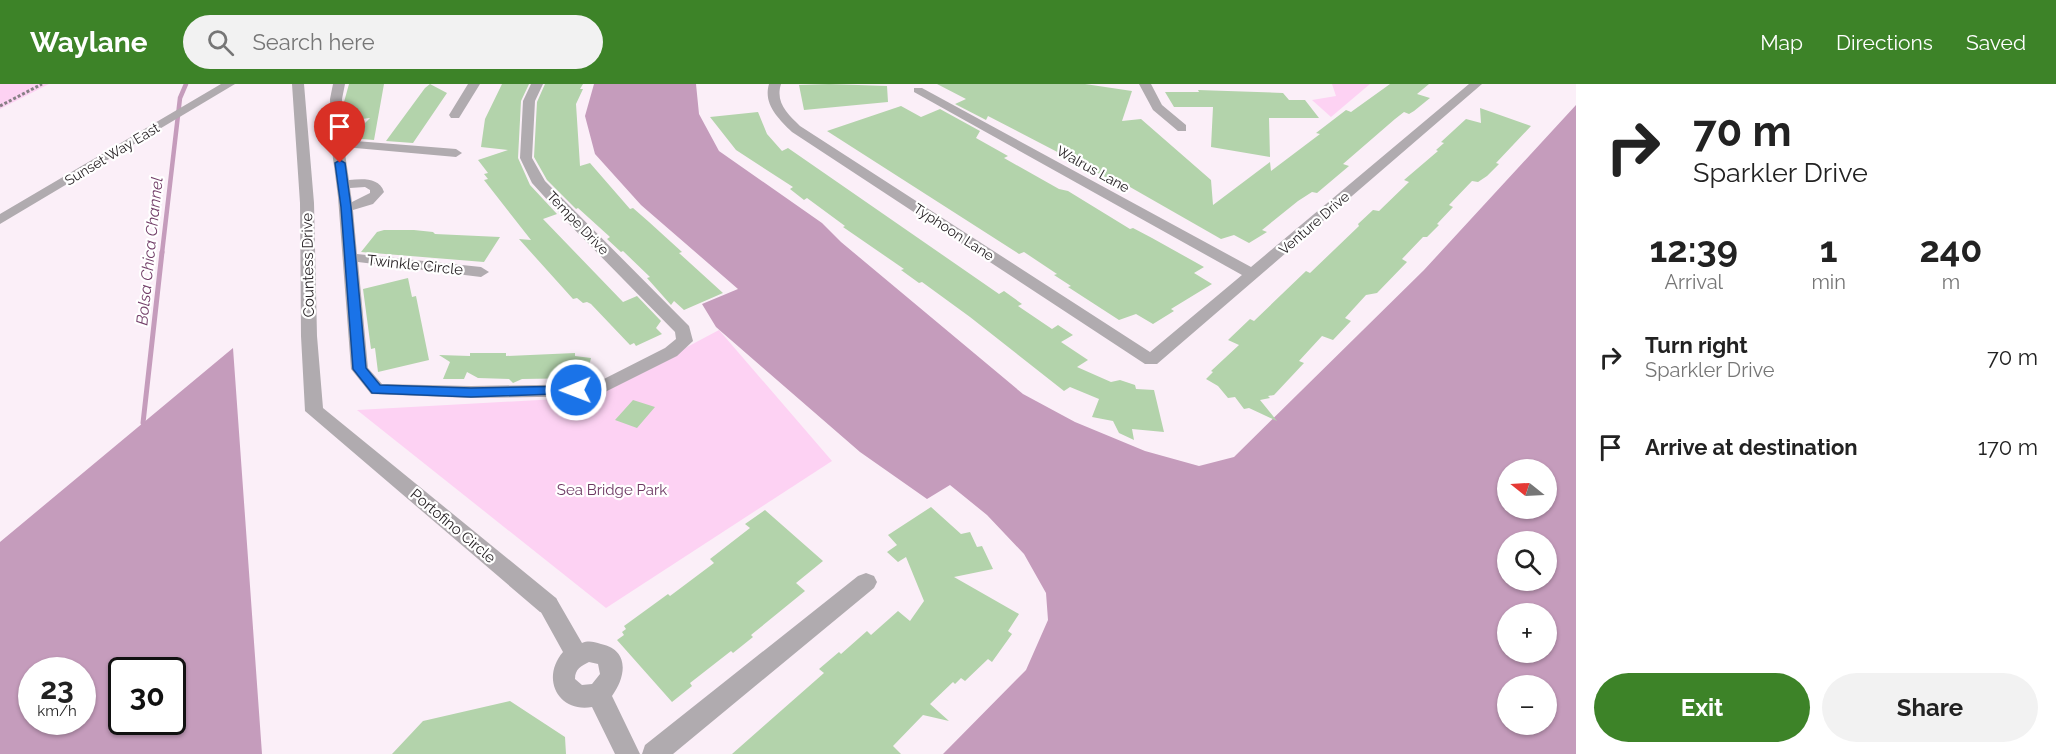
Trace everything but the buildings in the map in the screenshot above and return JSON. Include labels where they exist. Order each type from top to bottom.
[{"type":"street","name":"Countess Drive","points":[[298,84],[308,203],[309,336],[314,411]]},
{"type":"street","points":[[339,84],[336,99],[337,143],[346,207],[349,258]]},
{"type":"street","points":[[455,115],[474,84]]},
{"type":"street","name":"Tempe Drive","points":[[349,258],[360,369],[377,390],[471,392],[597,390],[671,352],[685,340],[683,330],[539,183],[525,158],[529,101],[537,84]]},
{"type":"street","points":[[1145,84],[1157,108],[1182,128]]},
{"type":"street","name":"Venture Drive","points":[[1151,360],[1476,84]]},
{"type":"street","name":"Sunset Way East","points":[[0,220],[227,86]]},
{"type":"street","name":"Typhoon Lane","points":[[774,87],[777,109],[796,129],[1151,360]]},
{"type":"street","name":"Walrus Lane","points":[[924,87],[1253,275]]},
{"type":"street","points":[[337,143],[456,153]]},
{"type":"street","points":[[343,185],[367,183],[376,188],[377,192],[363,204],[346,207]]},
{"type":"street","name":"Twinkle Circle","points":[[349,258],[481,272]]},
{"type":"street","name":"Portofino Circle","points":[[314,411],[548,605],[577,655]]},
{"type":"street","points":[[654,754],[866,582]]},
{"type":"street","points":[[587,651],[596,651],[604,655],[610,661],[613,669],[611,678],[598,694],[578,697],[564,687],[562,678],[564,669],[577,655],[587,651]]},
{"type":"street","points":[[598,694],[628,754]]},
{"type":"path","points":[[0,106],[42,84]]},
{"type":"green space","points":[[0,84],[49,84],[0,109]]},
{"type":"green space","points":[[1332,84],[1370,84],[1331,117],[1312,100],[1336,96]]},
{"type":"green space","name":"Sea Bridge Park","points":[[719,330],[832,461],[606,608],[357,410],[593,397]]},
{"type":"shaded area","points":[[594,84],[696,84],[699,114],[719,151],[822,223],[841,242],[1023,394],[1075,422],[1145,451],[1199,466],[1234,457],[1424,270],[1576,105],[1576,754],[943,754],[1026,670],[1048,620],[1046,593],[1024,554],[987,515],[950,485],[927,499],[860,452],[716,327],[702,304],[738,289],[641,205],[595,154],[585,116]]},
{"type":"shaded area","points":[[233,348],[262,754],[0,754],[0,542]]},
{"type":"waterway","name":"Bolsa Chica Channel","points":[[162,253],[180,98],[186,84]]},
{"type":"waterway","name":"Bolsa Chica Channel","points":[[143,423],[162,252]]},
{"type":"route","points":[[340,163],[360,369],[377,390],[471,392],[576,390]]}]
